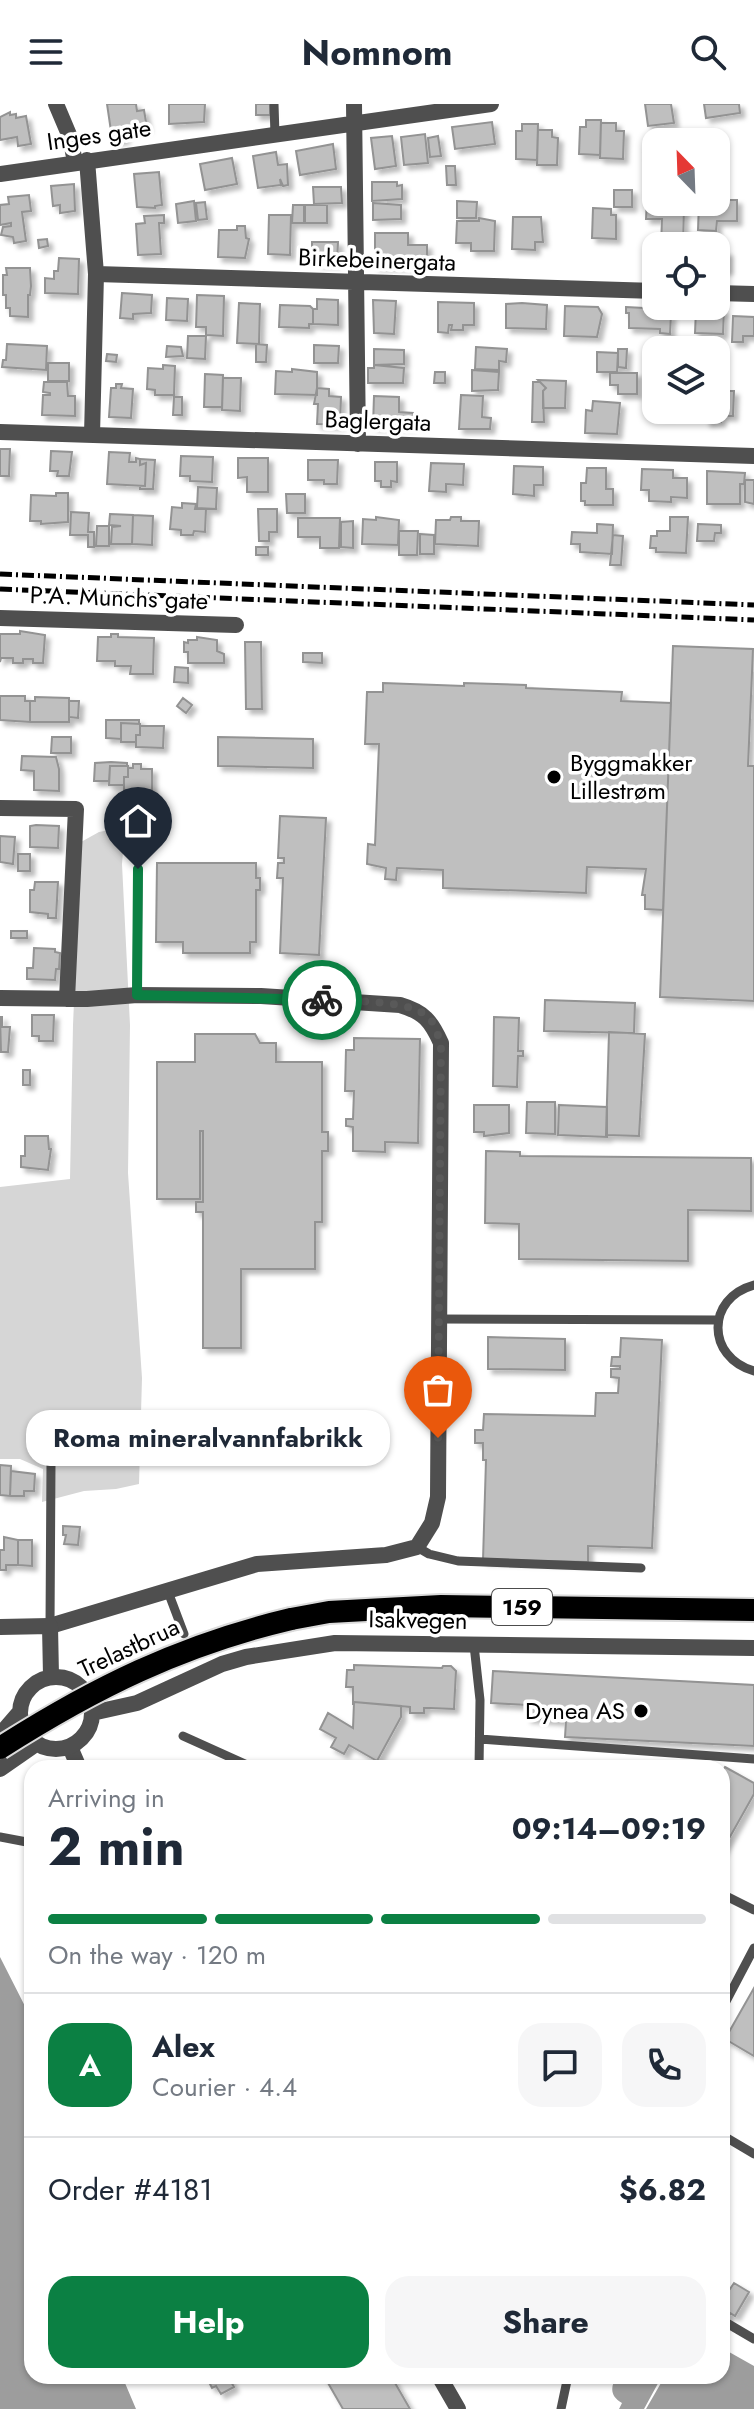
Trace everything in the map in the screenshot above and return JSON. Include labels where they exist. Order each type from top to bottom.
[{"type":"highway","name":"Trelastbrua","points":[[0,1748],[77,1701],[159,1660],[223,1637],[329,1612],[441,1606],[754,1610]]},
{"type":"street","points":[[56,104],[81,161],[96,274],[92,435]]},
{"type":"street","points":[[354,104],[358,444]]},
{"type":"street","name":"Inges gate","points":[[0,174],[491,104]]},
{"type":"street","name":"Birkebeinergata","points":[[96,274],[642,291]]},
{"type":"street","points":[[730,293],[754,294]]},
{"type":"street","name":"Baglergata","points":[[0,432],[754,456]]},
{"type":"street","name":"P.A. Munchs gate","points":[[0,618],[236,625]]},
{"type":"street","points":[[0,808],[76,809],[67,999]]},
{"type":"street","points":[[0,998],[261,996],[400,1005],[419,1010],[431,1020],[441,1043],[438,1497],[432,1523],[417,1547],[386,1555],[257,1564],[50,1626],[0,1627]]},
{"type":"street","points":[[50,1626],[51,1676]]},
{"type":"street","name":"Isakvegen","points":[[92,1713],[137,1703],[196,1674],[246,1657],[335,1643],[754,1648]]},
{"type":"street","points":[[51,1676],[77,1683],[86,1692],[92,1713],[90,1726],[83,1738],[70,1747],[51,1749],[36,1744],[23,1729],[20,1701],[29,1688],[51,1676]]},
{"type":"street","points":[[0,1735],[19,1713]]},
{"type":"street","points":[[0,1769],[36,1744]]},
{"type":"street","points":[[70,1747],[76,1760]]},
{"type":"street","points":[[444,2384],[458,2409]]},
{"type":"lane","points":[[274,104],[275,135]]},
{"type":"lane","points":[[137,995],[138,869]]},
{"type":"lane","points":[[754,1285],[744,1287],[727,1301],[718,1320],[718,1332],[725,1352],[741,1366],[754,1371]]},
{"type":"lane","points":[[438,1319],[718,1320]]},
{"type":"lane","points":[[50,1626],[51,1462]]},
{"type":"lane","points":[[417,1547],[429,1554],[458,1561],[641,1568]]},
{"type":"lane","points":[[167,1589],[184,1634]]},
{"type":"lane","points":[[474,1645],[480,1700],[479,1760]]},
{"type":"lane","points":[[183,1736],[236,1760]]},
{"type":"lane","points":[[480,1739],[754,1759]]},
{"type":"lane","points":[[0,1837],[24,1842]]},
{"type":"lane","points":[[730,1898],[754,1910]]},
{"type":"lane","points":[[730,1994],[754,1948]]},
{"type":"lane","points":[[730,2140],[754,2154]]},
{"type":"lane","points":[[730,2325],[754,2339]]},
{"type":"lane","points":[[561,2409],[566,2384]]},
{"type":"shaded area","points":[[125,827],[122,864],[130,1025],[128,1173],[142,1378],[139,1484],[84,1491],[42,1502],[43,1469],[20,1459],[0,1459],[0,1187],[70,1179],[81,842],[99,832]]},
{"type":"shaded area","points":[[0,1957],[24,2004],[24,2384],[125,2384],[136,2409],[0,2409]]},
{"type":"shaded area","points":[[730,2352],[754,2366],[754,2409],[646,2409],[660,2384],[730,2384]]},
{"type":"shaded area","points":[[613,2384],[658,2384],[644,2409],[619,2409],[622,2403],[612,2391]]},
{"type":"building","points":[[107,104],[136,104],[137,111],[144,110],[147,128],[124,132],[125,139],[110,142]]},
{"type":"building","points":[[169,104],[205,104],[204,122],[169,124]]},
{"type":"building","points":[[256,104],[270,104],[270,115],[256,115]]},
{"type":"building","points":[[645,104],[671,104],[674,123],[648,126]]},
{"type":"building","points":[[704,104],[739,104],[740,113],[706,118]]},
{"type":"building","points":[[10,112],[10,115],[16,114],[16,118],[26,116],[31,144],[18,146],[17,137],[0,140],[0,117]]},
{"type":"building","points":[[586,120],[601,120],[600,155],[579,154],[580,127],[586,127]]},
{"type":"building","points":[[492,122],[495,144],[455,149],[452,127]]},
{"type":"building","points":[[601,123],[616,123],[616,131],[624,131],[623,159],[600,158]]},
{"type":"building","points":[[522,124],[538,124],[537,160],[516,159],[516,131],[522,131]]},
{"type":"building","points":[[538,130],[552,130],[552,137],[558,138],[557,165],[537,165]]},
{"type":"building","points":[[425,134],[428,163],[404,165],[401,137]]},
{"type":"building","points":[[392,136],[396,166],[375,169],[371,138]]},
{"type":"building","points":[[438,136],[441,156],[430,157],[428,138]]},
{"type":"building","points":[[333,144],[336,169],[300,175],[296,151]]},
{"type":"building","points":[[276,152],[278,165],[287,164],[288,185],[283,186],[280,179],[281,185],[258,188],[253,156]]},
{"type":"building","points":[[232,158],[237,184],[205,190],[200,164]]},
{"type":"building","points":[[446,166],[455,166],[456,185],[447,185]]},
{"type":"building","points":[[159,172],[162,205],[155,208],[137,207],[134,174]]},
{"type":"building","points":[[372,182],[397,182],[397,186],[402,185],[402,199],[372,201]]},
{"type":"building","points":[[74,184],[75,211],[60,213],[60,205],[53,206],[51,186]]},
{"type":"building","points":[[313,187],[341,187],[342,203],[314,204]]},
{"type":"building","points":[[614,190],[632,190],[632,207],[614,207]]},
{"type":"building","points":[[29,195],[31,211],[22,212],[26,241],[14,243],[13,237],[1,235],[3,227],[11,226],[11,223],[0,225],[0,205],[9,204],[8,197]]},
{"type":"building","points":[[730,200],[737,200],[737,221],[717,221],[716,231],[698,230],[698,216],[730,216]]},
{"type":"building","points":[[194,201],[196,221],[178,223],[176,204]]},
{"type":"building","points":[[457,201],[477,202],[476,218],[457,218]]},
{"type":"building","points":[[205,202],[207,219],[198,220],[196,203]]},
{"type":"building","points":[[373,203],[401,205],[401,219],[373,220]]},
{"type":"building","points":[[293,205],[304,205],[304,223],[292,223]]},
{"type":"building","points":[[305,205],[327,205],[327,223],[305,223]]},
{"type":"building","points":[[593,208],[611,209],[611,215],[616,215],[616,239],[592,238]]},
{"type":"building","points":[[164,215],[164,223],[159,223],[161,254],[138,255],[136,224],[145,223],[144,216]]},
{"type":"building","points":[[269,215],[291,215],[290,255],[268,254]]},
{"type":"building","points":[[646,216],[684,216],[683,232],[662,232],[662,219],[646,219]]},
{"type":"building","points":[[513,217],[541,217],[543,242],[535,242],[535,250],[512,249]]},
{"type":"building","points":[[479,218],[495,221],[494,251],[471,251],[471,243],[456,243],[457,221],[479,221]]},
{"type":"building","points":[[237,226],[245,226],[246,238],[249,239],[245,258],[218,257],[219,230],[237,230]]},
{"type":"building","points":[[375,233],[408,233],[408,245],[427,245],[427,261],[419,260],[419,264],[408,266],[375,266]]},
{"type":"building","points":[[47,239],[48,246],[39,248],[38,240]]},
{"type":"building","points":[[312,242],[338,242],[337,263],[318,263],[318,253],[312,253]]},
{"type":"building","points":[[59,258],[79,259],[78,294],[45,293],[45,278],[54,279]]},
{"type":"building","points":[[6,268],[30,268],[28,317],[10,316],[10,308],[6,308],[3,275],[7,275]]},
{"type":"building","points":[[122,293],[152,295],[151,313],[133,314],[133,319],[120,318]]},
{"type":"building","points":[[197,295],[224,296],[223,336],[206,335],[206,327],[196,327]]},
{"type":"building","points":[[167,298],[188,299],[187,321],[166,320]]},
{"type":"building","points":[[317,299],[338,300],[338,325],[313,324]]},
{"type":"building","points":[[373,300],[396,301],[394,334],[374,333]]},
{"type":"building","points":[[438,302],[474,303],[474,325],[463,325],[463,330],[451,330],[452,325],[449,325],[448,333],[438,332]]},
{"type":"building","points":[[239,303],[260,304],[259,344],[237,343]]},
{"type":"building","points":[[506,304],[547,305],[546,329],[506,328]]},
{"type":"building","points":[[280,305],[310,306],[313,309],[313,324],[309,324],[309,328],[279,327]]},
{"type":"building","points":[[565,306],[598,307],[602,314],[597,337],[564,336]]},
{"type":"building","points":[[626,307],[642,308],[642,320],[671,320],[670,334],[660,333],[660,329],[629,328],[629,313],[626,313]]},
{"type":"building","points":[[733,316],[754,317],[754,336],[743,336],[743,342],[732,342]]},
{"type":"building","points":[[696,320],[724,320],[723,334],[695,333]]},
{"type":"building","points":[[188,336],[206,336],[205,359],[187,358]]},
{"type":"building","points":[[7,344],[47,346],[46,370],[2,367],[3,360],[6,360]]},
{"type":"building","points":[[256,344],[267,345],[266,362],[256,362]]},
{"type":"building","points":[[314,345],[339,346],[338,363],[314,363]]},
{"type":"building","points":[[167,346],[181,347],[183,356],[166,357]]},
{"type":"building","points":[[476,347],[507,349],[506,362],[499,361],[499,370],[475,369]]},
{"type":"building","points":[[374,349],[404,350],[404,364],[374,365]]},
{"type":"building","points":[[618,349],[627,349],[626,368],[618,367]]},
{"type":"building","points":[[597,352],[618,353],[617,372],[597,372]]},
{"type":"building","points":[[107,354],[117,355],[116,362],[106,361]]},
{"type":"building","points":[[48,363],[69,363],[69,381],[48,381]]},
{"type":"building","points":[[163,365],[175,366],[174,395],[155,395],[155,390],[147,389],[148,368],[163,369]]},
{"type":"building","points":[[374,365],[404,368],[403,383],[368,383],[368,368],[374,368]]},
{"type":"building","points":[[292,369],[317,372],[317,395],[275,394],[276,371],[292,372]]},
{"type":"building","points":[[472,370],[499,372],[498,390],[472,391]]},
{"type":"building","points":[[435,372],[445,372],[445,383],[434,383]]},
{"type":"building","points":[[610,373],[637,373],[637,394],[618,394],[618,385],[610,385]]},
{"type":"building","points":[[205,374],[223,375],[222,407],[204,407]]},
{"type":"building","points":[[223,378],[241,378],[240,411],[222,410]]},
{"type":"building","points":[[538,380],[566,381],[565,408],[543,408],[543,391],[546,388]]},
{"type":"building","points":[[44,382],[67,382],[68,396],[75,396],[75,416],[42,415],[43,395],[50,395],[43,392]]},
{"type":"building","points":[[533,382],[540,382],[546,388],[543,391],[544,422],[532,422]]},
{"type":"building","points":[[116,384],[122,384],[121,388],[133,389],[131,418],[109,417],[111,388],[116,388]]},
{"type":"building","points":[[317,388],[329,389],[329,396],[341,397],[340,425],[317,424],[318,404],[314,404]]},
{"type":"building","points":[[730,391],[734,391],[733,416],[730,416]]},
{"type":"building","points":[[461,395],[483,396],[482,417],[491,418],[490,429],[459,429]]},
{"type":"building","points":[[374,396],[399,397],[399,412],[413,413],[412,426],[373,426]]},
{"type":"building","points":[[174,397],[182,397],[182,415],[173,415]]},
{"type":"building","points":[[593,401],[620,403],[617,434],[585,433],[586,410],[592,411]]},
{"type":"building","points":[[0,449],[10,449],[9,476],[0,476]]},
{"type":"building","points":[[51,451],[72,452],[69,476],[57,476],[58,471],[50,471]]},
{"type":"building","points":[[109,452],[130,453],[129,462],[136,462],[136,458],[140,459],[140,465],[146,463],[145,486],[107,484]]},
{"type":"building","points":[[181,456],[213,457],[212,482],[190,481],[190,476],[180,476]]},
{"type":"building","points":[[238,458],[268,458],[268,492],[247,492],[247,477],[238,478]]},
{"type":"building","points":[[140,459],[155,460],[153,489],[140,489],[140,486],[145,486],[146,463],[140,465]]},
{"type":"building","points":[[308,460],[338,460],[337,484],[308,480]]},
{"type":"building","points":[[375,462],[397,462],[397,482],[391,481],[391,487],[381,487],[381,481],[375,481]]},
{"type":"building","points":[[431,463],[464,464],[463,485],[446,484],[446,492],[429,491]]},
{"type":"building","points":[[514,466],[543,467],[543,485],[534,485],[534,496],[513,494]]},
{"type":"building","points":[[587,468],[606,468],[606,489],[613,489],[613,505],[585,505],[585,501],[581,501],[581,483],[586,483]]},
{"type":"building","points":[[642,469],[673,470],[673,478],[687,478],[687,498],[671,497],[671,502],[649,501],[649,490],[641,490]]},
{"type":"building","points":[[707,471],[745,473],[744,484],[740,484],[740,504],[707,504]]},
{"type":"building","points":[[745,480],[754,480],[754,504],[745,502]]},
{"type":"building","points":[[198,487],[217,488],[216,509],[197,508]]},
{"type":"building","points":[[56,493],[68,493],[68,522],[41,524],[41,521],[30,521],[31,495],[56,496]]},
{"type":"building","points":[[286,494],[305,494],[305,513],[287,513]]},
{"type":"building","points":[[182,503],[196,504],[195,509],[206,509],[205,532],[181,535],[181,530],[170,529],[172,507],[182,508]]},
{"type":"building","points":[[258,509],[277,509],[277,532],[269,532],[269,541],[259,541]]},
{"type":"building","points":[[71,512],[89,513],[88,532],[94,532],[94,547],[88,547],[88,535],[70,535]]},
{"type":"building","points":[[110,514],[133,515],[132,544],[111,544],[112,527],[121,526],[109,525]]},
{"type":"building","points":[[133,515],[153,516],[152,545],[132,544]]},
{"type":"building","points":[[376,517],[399,520],[398,545],[362,544],[363,519],[376,520]]},
{"type":"building","points":[[451,517],[461,517],[461,521],[479,521],[478,546],[435,544],[436,520],[450,520]]},
{"type":"building","points":[[670,517],[688,517],[686,553],[656,552],[656,548],[650,548],[651,536],[657,536],[657,531],[670,531]]},
{"type":"building","points":[[298,518],[340,518],[339,548],[320,548],[320,537],[298,537]]},
{"type":"building","points":[[353,521],[353,548],[341,547],[341,522]]},
{"type":"building","points":[[597,524],[613,525],[612,554],[580,552],[580,544],[571,544],[572,532],[597,533]]},
{"type":"building","points":[[698,524],[721,525],[721,533],[715,533],[714,541],[697,541]]},
{"type":"building","points":[[97,526],[109,526],[109,546],[96,546]]},
{"type":"building","points":[[399,531],[418,531],[417,555],[399,555]]},
{"type":"building","points":[[420,534],[434,535],[434,554],[420,554]]},
{"type":"building","points":[[613,535],[623,536],[621,565],[610,565]]},
{"type":"building","points":[[256,547],[268,547],[268,555],[256,555]]},
{"type":"building","points":[[20,631],[45,635],[43,663],[23,659],[23,663],[13,663],[13,658],[1,658],[0,662],[0,634],[20,634]]},
{"type":"building","points":[[111,634],[154,638],[153,674],[130,674],[131,666],[115,666],[115,661],[97,661],[98,637],[111,637]]},
{"type":"building","points":[[197,637],[217,640],[217,651],[224,654],[224,663],[188,663],[184,642],[197,640]]},
{"type":"building","points":[[245,642],[261,642],[262,709],[246,709]]},
{"type":"building","points":[[673,646],[753,649],[748,766],[754,766],[754,1001],[660,997]]},
{"type":"building","points":[[303,653],[322,653],[322,663],[303,662]]},
{"type":"building","points":[[175,667],[188,668],[188,683],[174,682]]},
{"type":"building","points":[[383,683],[526,685],[526,688],[622,692],[621,701],[671,703],[663,910],[645,909],[645,895],[642,895],[646,869],[587,867],[586,893],[443,888],[443,870],[397,868],[396,880],[385,879],[386,868],[367,864],[368,844],[375,845],[379,744],[365,744],[367,692],[383,692]]},
{"type":"building","points":[[0,696],[25,696],[25,701],[30,701],[30,722],[0,720]]},
{"type":"building","points":[[35,697],[69,698],[69,722],[30,722],[30,701],[35,701]]},
{"type":"building","points":[[183,698],[192,705],[186,713],[177,706]]},
{"type":"building","points":[[69,701],[79,701],[78,718],[69,717]]},
{"type":"building","points":[[106,720],[139,720],[139,724],[121,723],[121,739],[106,738]]},
{"type":"building","points":[[121,723],[140,724],[136,742],[121,742]]},
{"type":"building","points":[[140,726],[164,726],[163,748],[136,747]]},
{"type":"building","points":[[52,737],[71,737],[71,753],[51,753]]},
{"type":"building","points":[[218,737],[313,739],[313,768],[218,766]]},
{"type":"building","points":[[22,756],[56,757],[59,791],[34,790],[34,771],[21,770]]},
{"type":"building","points":[[95,763],[127,763],[127,766],[110,766],[109,781],[94,781]]},
{"type":"building","points":[[133,764],[141,764],[141,769],[152,769],[152,790],[124,790],[124,777],[128,777],[128,768],[133,768]]},
{"type":"building","points":[[110,766],[128,766],[124,785],[109,785]]},
{"type":"building","points":[[280,816],[326,818],[319,955],[280,953],[283,878],[277,878],[278,863],[284,863],[284,858],[278,858]]},
{"type":"building","points":[[30,826],[59,826],[58,848],[30,847]]},
{"type":"building","points":[[0,836],[15,837],[13,864],[0,862]]},
{"type":"building","points":[[18,854],[30,854],[30,871],[18,871]]},
{"type":"building","points":[[157,863],[256,863],[260,890],[256,890],[256,942],[250,942],[250,953],[183,953],[183,942],[156,942]]},
{"type":"building","points":[[35,882],[58,882],[56,918],[30,912],[30,890],[34,890]]},
{"type":"building","points":[[11,931],[27,931],[27,938],[11,938]]},
{"type":"building","points":[[34,948],[55,949],[60,953],[55,980],[27,979],[27,968],[33,968]]},
{"type":"building","points":[[545,1000],[635,1003],[634,1033],[544,1031]]},
{"type":"building","points":[[32,1015],[54,1015],[53,1041],[39,1041],[39,1036],[32,1036]]},
{"type":"building","points":[[0,1017],[2,1027],[10,1027],[8,1052],[1,1052]]},
{"type":"building","points":[[494,1017],[519,1018],[518,1051],[523,1051],[523,1056],[518,1056],[517,1087],[493,1086]]},
{"type":"building","points":[[609,1032],[645,1034],[639,1136],[606,1135]]},
{"type":"building","points":[[195,1034],[255,1034],[260,1043],[276,1043],[276,1062],[322,1062],[322,1132],[328,1132],[328,1151],[322,1151],[322,1222],[315,1222],[315,1269],[241,1269],[241,1348],[203,1348],[203,1212],[196,1212],[196,1202],[203,1202],[203,1131],[200,1131],[200,1199],[157,1199],[157,1062],[195,1062]]},
{"type":"building","points":[[354,1038],[420,1039],[418,1143],[385,1142],[385,1152],[353,1151],[353,1127],[346,1126],[346,1119],[353,1119],[354,1091],[345,1091],[346,1050],[354,1050]]},
{"type":"building","points":[[23,1070],[30,1070],[30,1085],[23,1085]]},
{"type":"building","points":[[527,1102],[555,1102],[555,1134],[526,1133]]},
{"type":"building","points":[[474,1105],[509,1105],[509,1133],[484,1136],[484,1132],[474,1132]]},
{"type":"building","points":[[559,1105],[607,1107],[607,1137],[558,1135]]},
{"type":"building","points":[[25,1136],[48,1136],[51,1149],[48,1170],[21,1167],[21,1156],[25,1156]]},
{"type":"building","points":[[486,1151],[520,1152],[520,1156],[751,1158],[751,1211],[688,1210],[688,1261],[519,1259],[519,1224],[485,1223]]},
{"type":"building","points":[[488,1337],[565,1339],[565,1370],[488,1369]]},
{"type":"building","points":[[621,1338],[662,1340],[652,1548],[588,1546],[588,1562],[483,1560],[486,1460],[483,1460],[483,1443],[475,1443],[475,1430],[483,1430],[484,1414],[595,1416],[596,1393],[618,1393],[619,1378],[611,1377],[611,1369],[620,1369],[620,1366],[611,1366],[612,1357],[620,1357]]},
{"type":"building","points":[[0,1465],[11,1466],[10,1496],[0,1495]]},
{"type":"building","points":[[11,1471],[35,1474],[34,1491],[24,1491],[24,1496],[10,1496]]},
{"type":"building","points":[[63,1526],[80,1527],[78,1545],[64,1544],[66,1535],[63,1535]]},
{"type":"building","points":[[4,1537],[18,1540],[18,1565],[6,1565],[6,1570],[0,1570],[0,1550],[4,1550]]},
{"type":"building","points":[[18,1540],[32,1540],[32,1566],[18,1565]]},
{"type":"building","points":[[354,1665],[451,1666],[456,1671],[454,1709],[424,1708],[424,1713],[410,1713],[410,1707],[354,1702],[353,1705],[353,1687],[346,1687],[347,1670],[354,1670]]},
{"type":"building","name":"Dynea AS","points":[[493,1671],[754,1685],[754,1746],[565,1737],[566,1721],[527,1718],[527,1705],[491,1703]]},
{"type":"building","points":[[354,1702],[401,1706],[401,1717],[378,1760],[349,1745],[344,1754],[331,1747],[336,1738],[320,1729],[328,1713],[353,1728]]},
{"type":"building","points":[[730,1770],[754,1783],[754,1794],[730,1837]]},
{"type":"building","points":[[754,1988],[754,2056],[730,2042],[730,2030]]},
{"type":"building","points":[[734,2283],[749,2292],[735,2316],[730,2313],[730,2289]]},
{"type":"building","points":[[210,2384],[232,2384],[234,2387],[221,2394],[216,2386],[212,2388]]},
{"type":"building","points":[[329,2384],[396,2384],[410,2409],[343,2409]]},
{"type":"railway","points":[[0,574],[754,605]]},
{"type":"railway","points":[[0,589],[754,620]]},
{"type":"way so far","points":[[322,1000],[400,1005],[419,1010],[431,1020],[441,1043],[438,1438]]},
{"type":"place","name":"Byggmakker Lillestrøm","points":[[554,777]]},
{"type":"place","name":"Roma mineralvannfabrikk","points":[[438,1438]]},
{"type":"place","name":"Dynea AS","points":[[641,1711]]},
{"type":"route","points":[[138,869],[137,995],[322,1000]]}]
